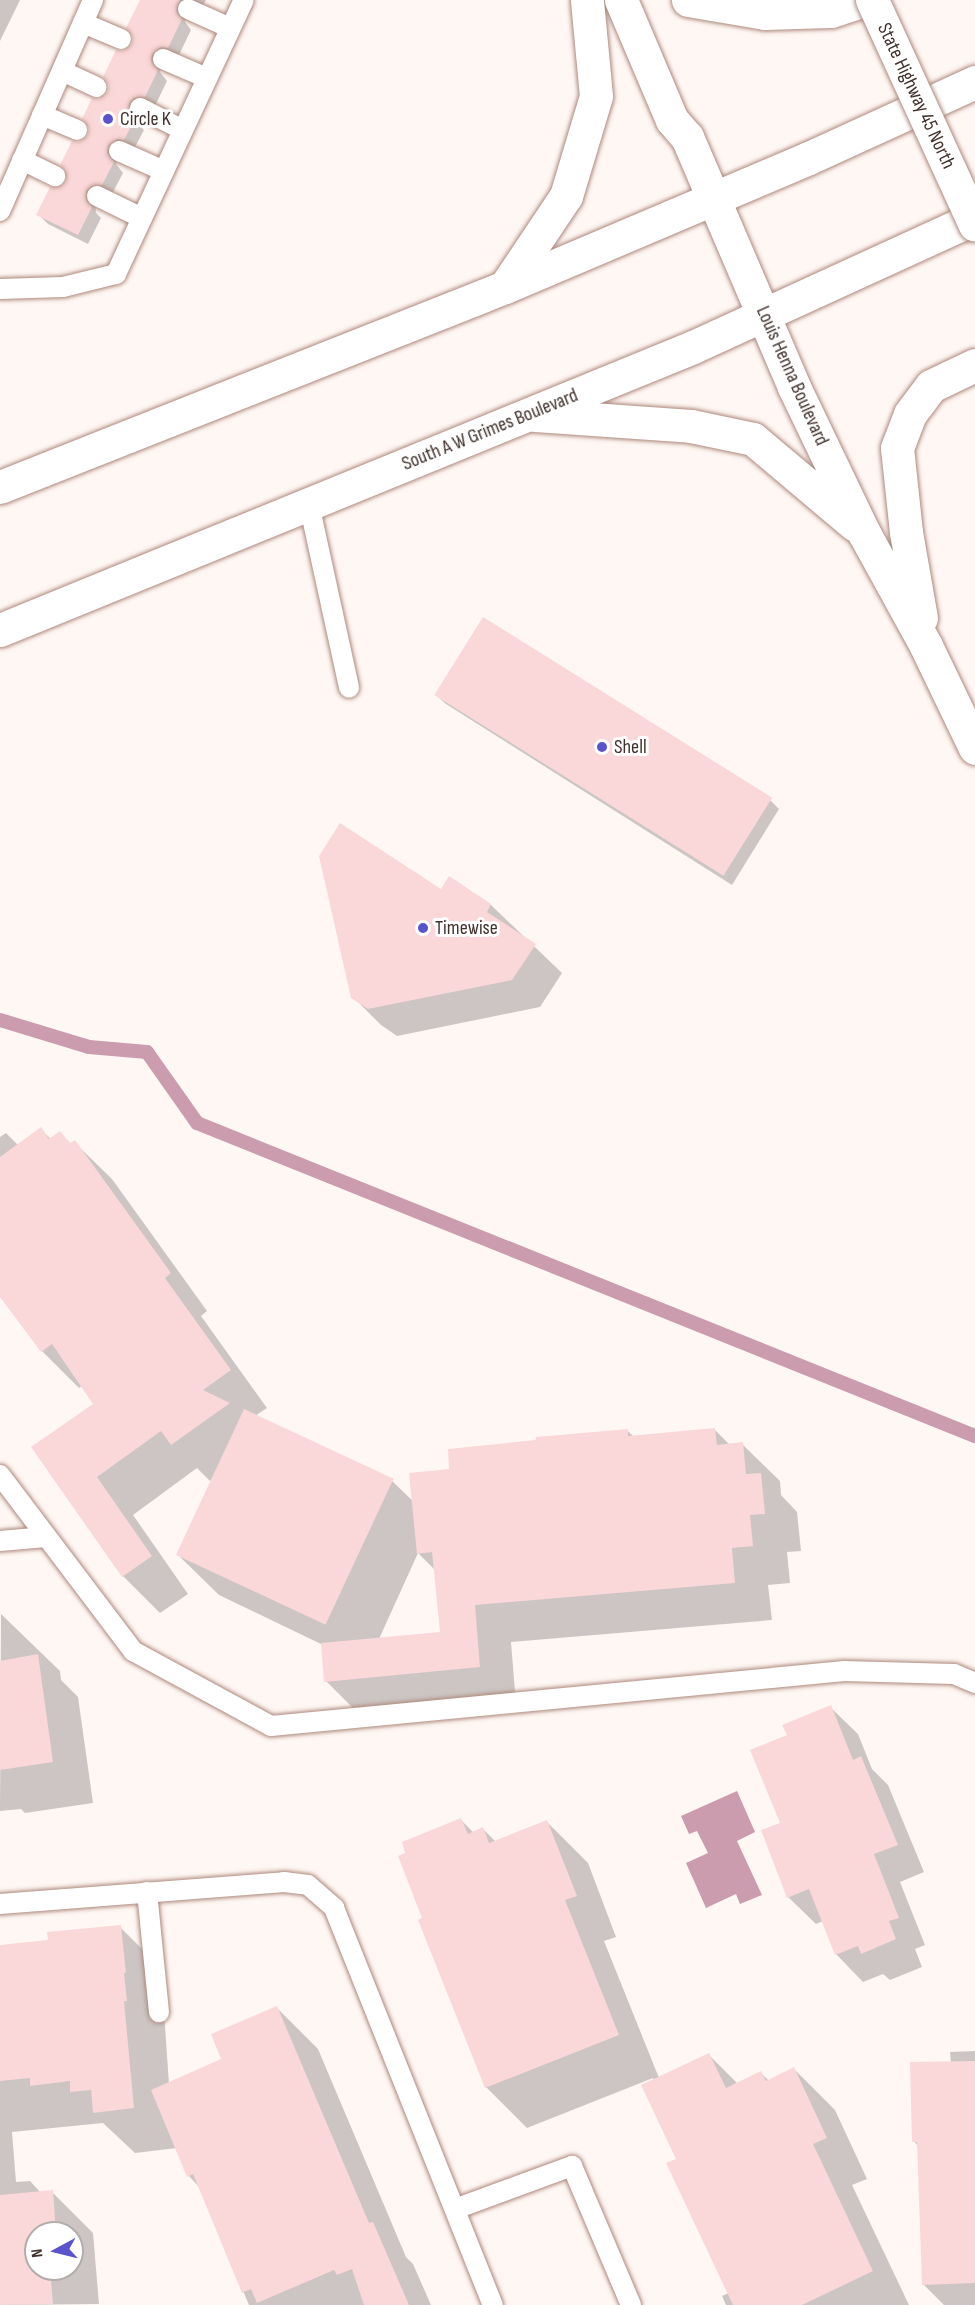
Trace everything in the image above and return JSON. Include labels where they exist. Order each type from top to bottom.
[{"type":"main road","points":[[505,287],[566,196],[596,96],[587,0]]},
{"type":"main road","name":"Louis Henna Boulevard","points":[[621,0],[672,120],[687,137],[712,200],[765,314],[794,387],[864,533],[926,646],[975,748]]},
{"type":"main road","points":[[688,0],[765,13],[831,11],[866,0]]},
{"type":"main road","name":"State Highway 45 North","points":[[872,0],[975,225]]},
{"type":"main road","points":[[0,487],[505,287],[712,200],[975,82]]},
{"type":"main road","name":"South A W Grimes Boulevard","points":[[0,630],[693,347],[975,218]]},
{"type":"main road","points":[[926,646],[906,532],[897,448],[910,414],[931,386],[975,365]]},
{"type":"main road","points":[[527,415],[691,426],[753,439],[864,533]]},
{"type":"lane","points":[[0,211],[93,0]]},
{"type":"lane","points":[[0,289],[63,287],[116,274],[244,0]]},
{"type":"lane","points":[[188,9],[230,28]]},
{"type":"lane","points":[[83,23],[121,39]]},
{"type":"lane","points":[[163,59],[207,78]]},
{"type":"lane","points":[[62,70],[98,87]]},
{"type":"lane","points":[[140,108],[183,130]]},
{"type":"lane","points":[[42,115],[77,130]]},
{"type":"lane","points":[[119,151],[164,171]]},
{"type":"lane","points":[[22,160],[55,176]]},
{"type":"lane","points":[[97,196],[142,218]]},
{"type":"lane","points":[[309,504],[349,688]]},
{"type":"lane","points":[[0,1475],[133,1651],[272,1726],[844,1671],[954,1674],[975,1683]]},
{"type":"lane","points":[[0,1541],[46,1537]]},
{"type":"lane","points":[[0,1904],[284,1882],[308,1885],[333,1908],[493,2305]]},
{"type":"lane","points":[[147,1892],[159,2012]]},
{"type":"lane","points":[[455,2209],[572,2166],[631,2305]]},
{"type":"shaded area","points":[[737,1791],[755,1832],[737,1841],[762,1895],[740,1904],[736,1894],[706,1908],[686,1863],[708,1853],[697,1831],[689,1834],[681,1816]]},
{"type":"building","name":"Circle K","points":[[140,0],[180,0],[176,11],[182,19],[168,48],[161,47],[152,54],[151,61],[158,70],[145,97],[134,98],[129,103],[130,114],[135,119],[124,140],[117,139],[108,146],[107,153],[114,162],[102,185],[91,186],[86,191],[87,202],[92,207],[78,235],[36,215],[50,187],[61,186],[66,181],[65,170],[60,165],[72,141],[79,142],[88,135],[89,128],[82,119],[92,98],[99,99],[108,92],[109,85],[103,77],[116,50],[123,51],[132,44],[133,37],[126,28]]},
{"type":"building","name":"Shell","points":[[483,617],[772,798],[723,876],[434,695]]},
{"type":"building","name":"Timewise","points":[[340,823],[441,889],[449,876],[491,904],[487,912],[536,944],[512,980],[368,1009],[351,998],[319,856]]},
{"type":"building","points":[[41,1127],[49,1139],[60,1131],[70,1143],[75,1140],[171,1273],[165,1278],[231,1370],[203,1390],[230,1403],[171,1445],[161,1431],[97,1477],[152,1556],[122,1577],[31,1447],[93,1404],[52,1344],[41,1352],[0,1297],[0,1157]]},
{"type":"building","points":[[244,1409],[394,1479],[325,1625],[176,1555]]},
{"type":"building","points":[[715,1428],[717,1445],[743,1442],[746,1474],[761,1473],[765,1514],[750,1515],[753,1546],[732,1548],[735,1583],[475,1605],[480,1667],[324,1682],[321,1643],[440,1632],[432,1552],[417,1554],[409,1473],[449,1469],[448,1449],[536,1440],[536,1437],[628,1429],[628,1436]]},
{"type":"building","points":[[38,1654],[53,1762],[0,1770],[0,1661]]},
{"type":"building","points":[[831,1705],[853,1760],[861,1756],[898,1845],[874,1854],[899,1918],[889,1921],[896,1939],[861,1954],[858,1946],[835,1955],[809,1889],[787,1898],[761,1830],[780,1823],[750,1750],[787,1735],[782,1725]]},
{"type":"building","points":[[461,1818],[468,1834],[483,1827],[489,1843],[547,1820],[577,1896],[565,1900],[619,2035],[485,2088],[418,1920],[422,1918],[398,1856],[405,1853],[402,1842]]},
{"type":"building","points":[[121,1925],[126,1973],[124,1973],[127,2001],[124,2001],[134,2108],[93,2113],[91,2090],[70,2092],[70,2081],[30,2086],[30,2078],[0,2081],[0,1945],[48,1940],[47,1932]]},
{"type":"building","points":[[277,2006],[369,2223],[373,2222],[409,2305],[364,2305],[352,2269],[337,2275],[334,2270],[257,2303],[251,2289],[242,2293],[193,2174],[187,2177],[151,2090],[221,2059],[211,2034]]},
{"type":"building","points":[[709,2053],[726,2088],[761,2071],[766,2081],[794,2067],[827,2138],[813,2144],[873,2271],[802,2305],[733,2305],[666,2163],[676,2159],[641,2085]]},
{"type":"building","points":[[975,2061],[975,2283],[922,2285],[917,2142],[912,2142],[910,2062]]},
{"type":"building","points":[[53,2190],[55,2221],[24,2221],[24,2281],[51,2281],[53,2304],[0,2305],[0,2195]]},
{"type":"waterway","points":[[0,1020],[89,1047],[147,1052],[197,1123],[975,1436]]},
{"type":"place","name":"Circle K","points":[[108,119]]},
{"type":"place","name":"Shell","points":[[602,747]]},
{"type":"place","name":"Timewise","points":[[423,928]]}]
